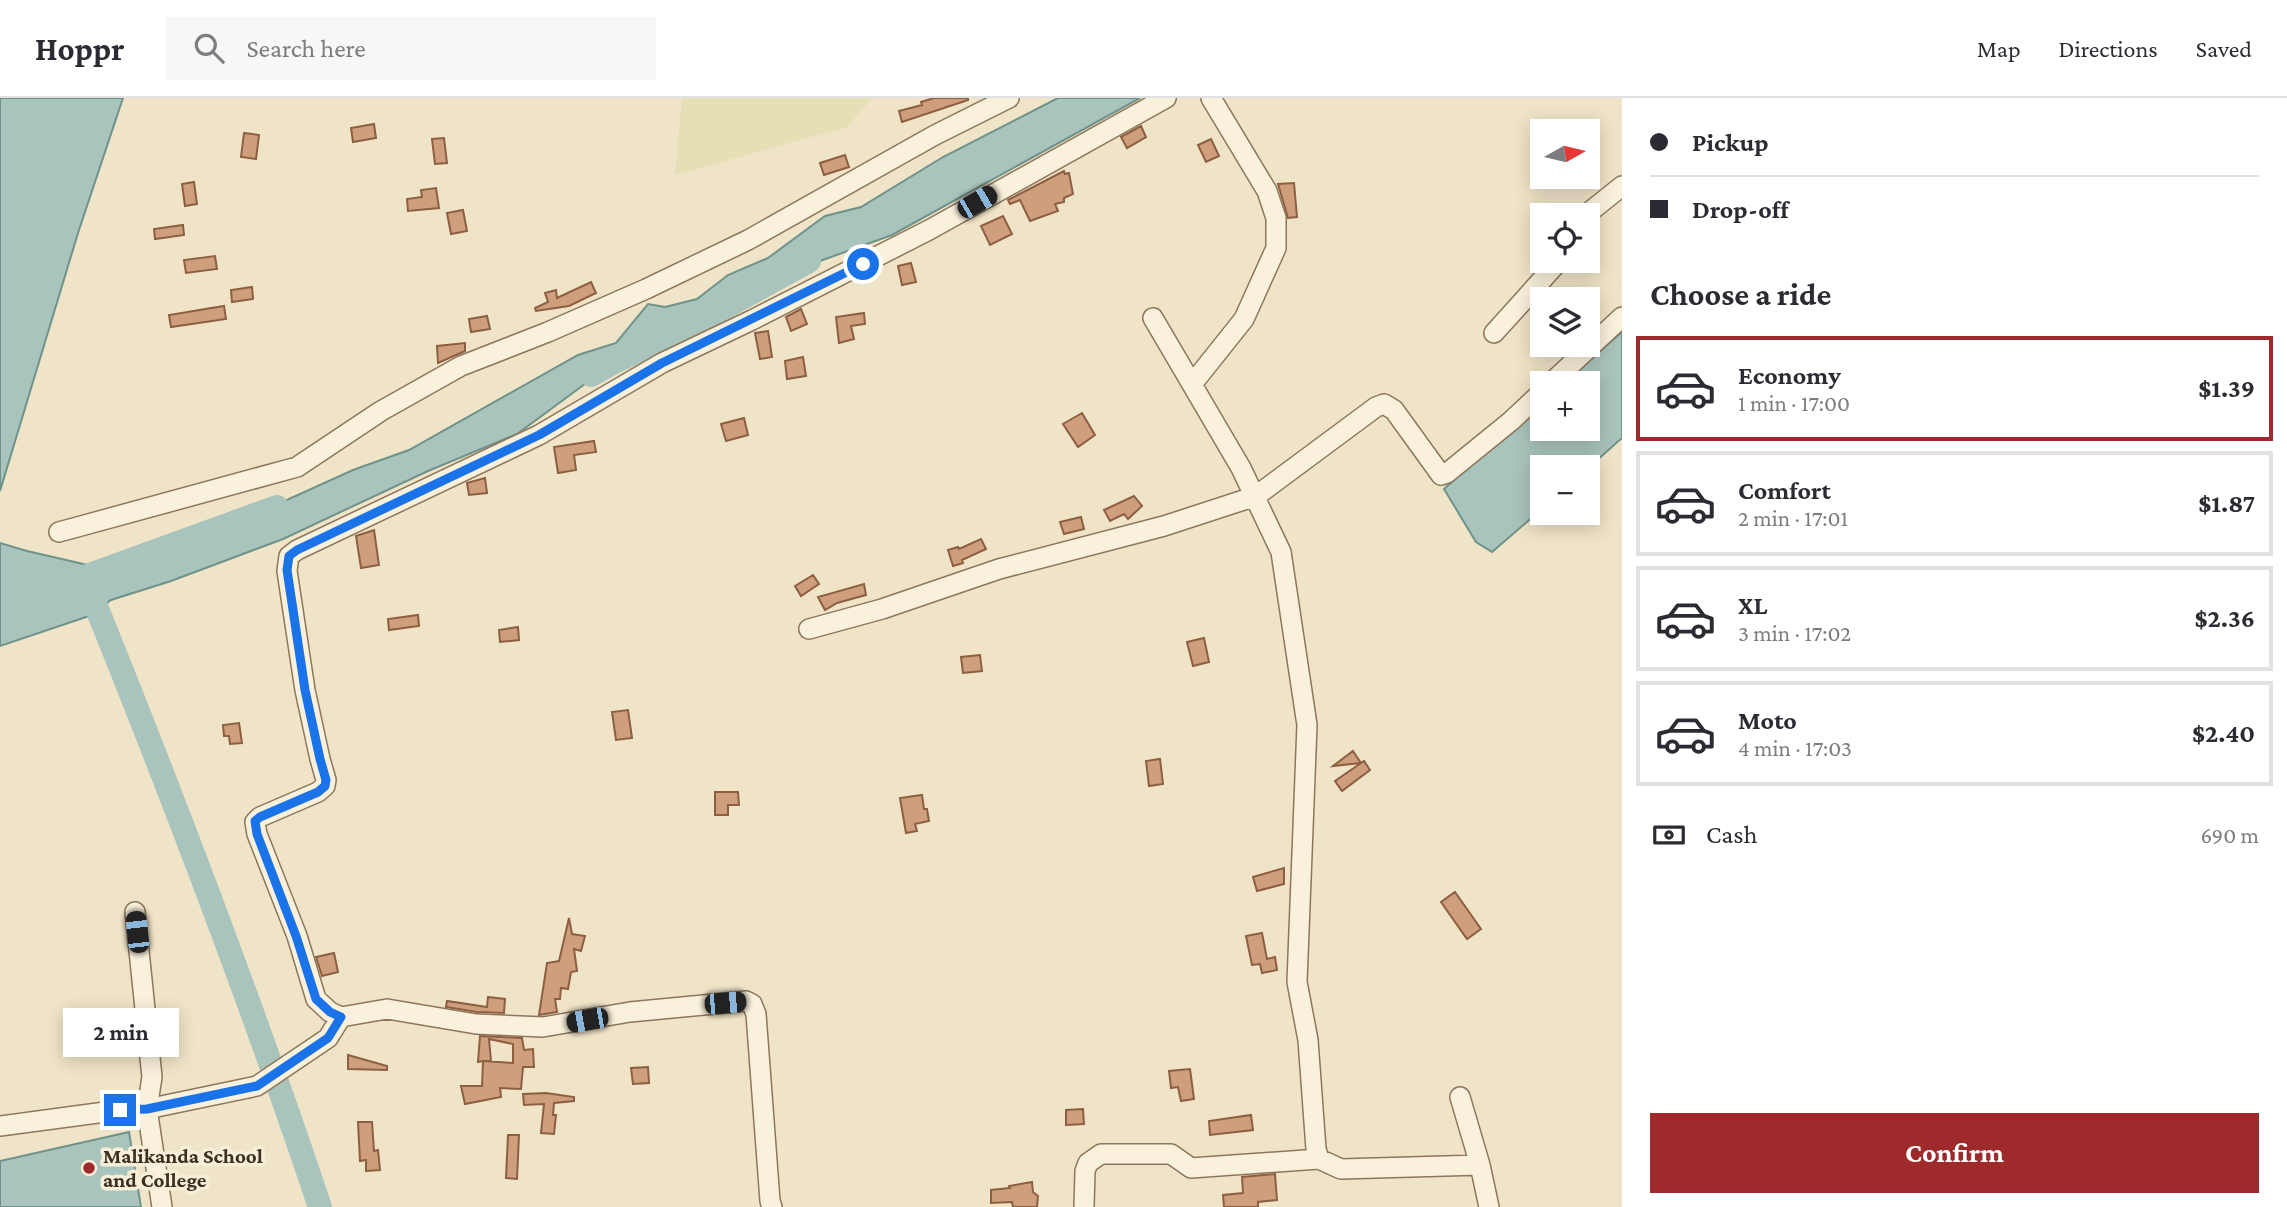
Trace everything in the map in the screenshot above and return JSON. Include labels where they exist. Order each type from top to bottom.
[{"type":"street","points":[[58,532],[297,467],[381,411],[461,366],[548,332],[737,245],[935,135],[1009,98]]},
{"type":"street","points":[[772,1207],[756,1014],[752,1004],[746,1001],[630,1012],[543,1027],[476,1024],[387,1009],[341,1017],[330,1012],[316,999],[296,936],[257,834],[255,821],[318,792],[325,786],[326,780],[305,690],[287,570],[289,556],[539,435],[662,363],[929,230],[1166,98]]},
{"type":"street","points":[[1193,383],[1244,319],[1276,248],[1276,218],[1267,191],[1211,98]]},
{"type":"street","points":[[1600,204],[1622,186]]},
{"type":"street","points":[[1494,332],[1548,273]]},
{"type":"street","points":[[1564,371],[1622,317]]},
{"type":"street","points":[[1153,318],[1256,496],[1281,552],[1307,725],[1297,982],[1308,1040],[1319,1159]]},
{"type":"street","points":[[810,629],[882,609],[999,569],[1151,529],[1256,496],[1376,407],[1384,404],[1394,410],[1441,475],[1447,473],[1530,402]]},
{"type":"street","points":[[135,912],[152,1077],[147,1109],[162,1207]]},
{"type":"street","points":[[0,1126],[120,1110],[147,1109],[257,1086],[328,1038],[341,1017]]},
{"type":"street","points":[[1460,1097],[1489,1207]]},
{"type":"street","points":[[1084,1207],[1084,1171],[1088,1163],[1101,1154],[1171,1154],[1191,1168],[1319,1159],[1341,1169],[1480,1165]]},
{"type":"shaded area","points":[[682,98],[872,98],[847,127],[675,175]]},
{"type":"water","points":[[0,98],[123,98],[78,233],[0,491]]},
{"type":"water","points":[[1058,98],[1140,98],[892,235],[784,274],[680,332],[616,361],[517,434],[428,471],[283,539],[171,581],[111,600],[89,616],[0,646],[0,543],[105,569],[144,559],[188,539],[247,518],[353,470],[409,450],[578,355],[616,343],[648,304],[665,307],[697,299],[728,275],[768,258],[825,216],[861,207],[943,157]]},
{"type":"water","points":[[1622,332],[1622,438],[1600,457],[1600,455],[1530,455],[1530,519],[1492,552],[1476,542],[1444,489],[1530,414],[1530,441],[1600,441],[1600,371],[1578,371],[1594,357],[1600,357],[1600,351]]},
{"type":"water","points":[[129,1132],[141,1207],[0,1207],[0,1161]]},
{"type":"building","points":[[934,98],[968,100],[902,122],[899,111],[922,105],[921,102]]},
{"type":"building","points":[[374,124],[376,138],[353,142],[351,128]]},
{"type":"building","points":[[1141,126],[1146,137],[1127,148],[1121,137]]},
{"type":"building","points":[[244,133],[259,135],[256,159],[241,157]]},
{"type":"building","points":[[444,138],[447,163],[435,164],[432,139]]},
{"type":"building","points":[[1211,139],[1219,156],[1206,162],[1198,145]]},
{"type":"building","points":[[845,155],[849,167],[824,175],[820,163]]},
{"type":"building","points":[[1064,171],[1065,174],[1069,173],[1073,194],[1064,198],[1064,202],[1055,204],[1058,211],[1030,221],[1020,200],[1010,204],[1008,200]]},
{"type":"building","points":[[194,182],[197,204],[185,206],[182,184]]},
{"type":"building","points":[[1294,183],[1297,217],[1288,218],[1278,184]]},
{"type":"building","points":[[436,188],[439,208],[408,211],[407,199],[422,197],[421,190]]},
{"type":"building","points":[[463,210],[467,231],[451,234],[447,213]]},
{"type":"building","points":[[1003,216],[1012,234],[990,245],[981,226]]},
{"type":"building","points":[[183,225],[184,235],[155,239],[154,229]]},
{"type":"building","points":[[215,256],[217,269],[186,273],[184,260]]},
{"type":"building","points":[[911,263],[916,282],[902,285],[898,266]]},
{"type":"building","points":[[591,282],[596,293],[569,306],[536,311],[535,308],[548,302],[545,293],[556,290],[557,298]]},
{"type":"building","points":[[252,287],[253,299],[232,302],[231,290]]},
{"type":"building","points":[[224,306],[226,319],[171,327],[169,315]]},
{"type":"building","points":[[801,309],[807,324],[791,331],[786,317]]},
{"type":"building","points":[[864,313],[865,324],[851,326],[854,339],[839,343],[836,317]]},
{"type":"building","points":[[487,316],[490,329],[471,332],[469,319]]},
{"type":"building","points":[[768,331],[772,357],[760,359],[755,333]]},
{"type":"building","points":[[465,343],[465,351],[438,363],[437,346]]},
{"type":"building","points":[[803,357],[806,376],[787,379],[785,361]]},
{"type":"building","points":[[1082,413],[1095,435],[1078,447],[1063,424]]},
{"type":"building","points":[[744,418],[748,435],[726,441],[721,424]]},
{"type":"building","points":[[594,441],[596,452],[574,455],[576,470],[558,473],[554,447]]},
{"type":"building","points":[[485,478],[487,493],[469,495],[467,483]]},
{"type":"building","points":[[1134,496],[1142,506],[1128,519],[1124,514],[1110,521],[1104,510]]},
{"type":"building","points":[[1081,517],[1084,529],[1064,534],[1060,522]]},
{"type":"building","points":[[374,530],[379,565],[361,568],[356,536]]},
{"type":"building","points":[[981,539],[986,549],[953,566],[948,550],[959,549]]},
{"type":"building","points":[[813,575],[819,584],[801,596],[795,586]]},
{"type":"building","points":[[864,584],[866,595],[837,603],[825,610],[818,597]]},
{"type":"building","points":[[418,615],[419,626],[389,630],[388,619]]},
{"type":"building","points":[[518,627],[519,640],[500,642],[499,630]]},
{"type":"building","points":[[1204,638],[1209,662],[1193,666],[1187,642]]},
{"type":"building","points":[[980,655],[982,671],[963,673],[961,657]]},
{"type":"building","points":[[628,710],[632,738],[616,740],[612,712]]},
{"type":"building","points":[[239,723],[242,743],[230,744],[229,736],[224,736],[223,725]]},
{"type":"building","points":[[1353,751],[1361,763],[1333,766]]},
{"type":"building","points":[[1160,759],[1163,784],[1149,786],[1146,761]]},
{"type":"building","points":[[1364,761],[1370,770],[1342,791],[1335,781]]},
{"type":"building","points":[[715,792],[738,792],[739,805],[728,805],[728,815],[715,815]]},
{"type":"building","points":[[922,795],[929,821],[915,824],[917,831],[906,833],[900,798]]},
{"type":"building","points":[[1284,868],[1284,884],[1257,891],[1253,877]]},
{"type":"building","points":[[1455,892],[1481,929],[1467,939],[1441,902]]},
{"type":"building","points":[[569,918],[572,934],[585,936],[581,951],[574,949],[577,971],[571,972],[568,989],[561,988],[560,999],[555,999],[557,1012],[539,1015],[547,963],[559,961]]},
{"type":"building","points":[[1262,933],[1267,959],[1275,957],[1277,970],[1262,973],[1260,964],[1252,965],[1246,936]]},
{"type":"building","points":[[334,953],[338,972],[322,976],[316,957]]},
{"type":"building","points":[[488,997],[505,999],[504,1013],[446,1007],[447,1001],[487,1007]]},
{"type":"building","points":[[480,1036],[522,1038],[524,1050],[533,1049],[534,1067],[523,1067],[521,1089],[500,1088],[501,1097],[465,1104],[461,1086],[482,1086],[483,1061],[478,1062]],"holes":[[[489,1039],[513,1044],[513,1063],[483,1061],[491,1061]]]},
{"type":"building","points":[[348,1055],[387,1066],[387,1070],[348,1069]]},
{"type":"building","points":[[648,1067],[649,1083],[633,1084],[631,1068]]},
{"type":"building","points":[[1190,1069],[1194,1099],[1181,1101],[1178,1087],[1171,1088],[1169,1071]]},
{"type":"building","points":[[546,1093],[574,1097],[574,1101],[554,1103],[554,1134],[541,1133],[544,1104],[524,1105],[523,1094]]},
{"type":"building","points":[[1083,1109],[1084,1124],[1066,1125],[1066,1110]]},
{"type":"building","points":[[1251,1115],[1253,1130],[1210,1135],[1209,1121]]},
{"type":"building","points":[[358,1122],[372,1122],[374,1151],[378,1150],[380,1170],[366,1171],[366,1160],[360,1161]]},
{"type":"building","points":[[508,1135],[519,1135],[517,1179],[506,1178]]},
{"type":"building","points":[[1275,1174],[1277,1200],[1258,1202],[1258,1207],[1224,1207],[1223,1195],[1243,1193],[1242,1177]]},
{"type":"building","points":[[1032,1182],[1033,1192],[1038,1196],[1037,1207],[1013,1207],[1012,1202],[991,1203],[991,1190]]},
{"type":"waterway","points":[[591,375],[680,332],[809,261]]},
{"type":"waterway","points":[[74,578],[84,577],[277,507]]},
{"type":"waterway","points":[[85,579],[207,891],[320,1207]]},
{"type":"place","name":"Malikanda School and College","points":[[89,1168]]},
{"type":"route","points":[[120,1110],[147,1109],[257,1086],[328,1038],[341,1017],[330,1012],[316,999],[296,936],[257,834],[255,821],[318,792],[325,786],[326,780],[305,690],[287,570],[289,556],[539,435],[662,363],[863,264]]}]
